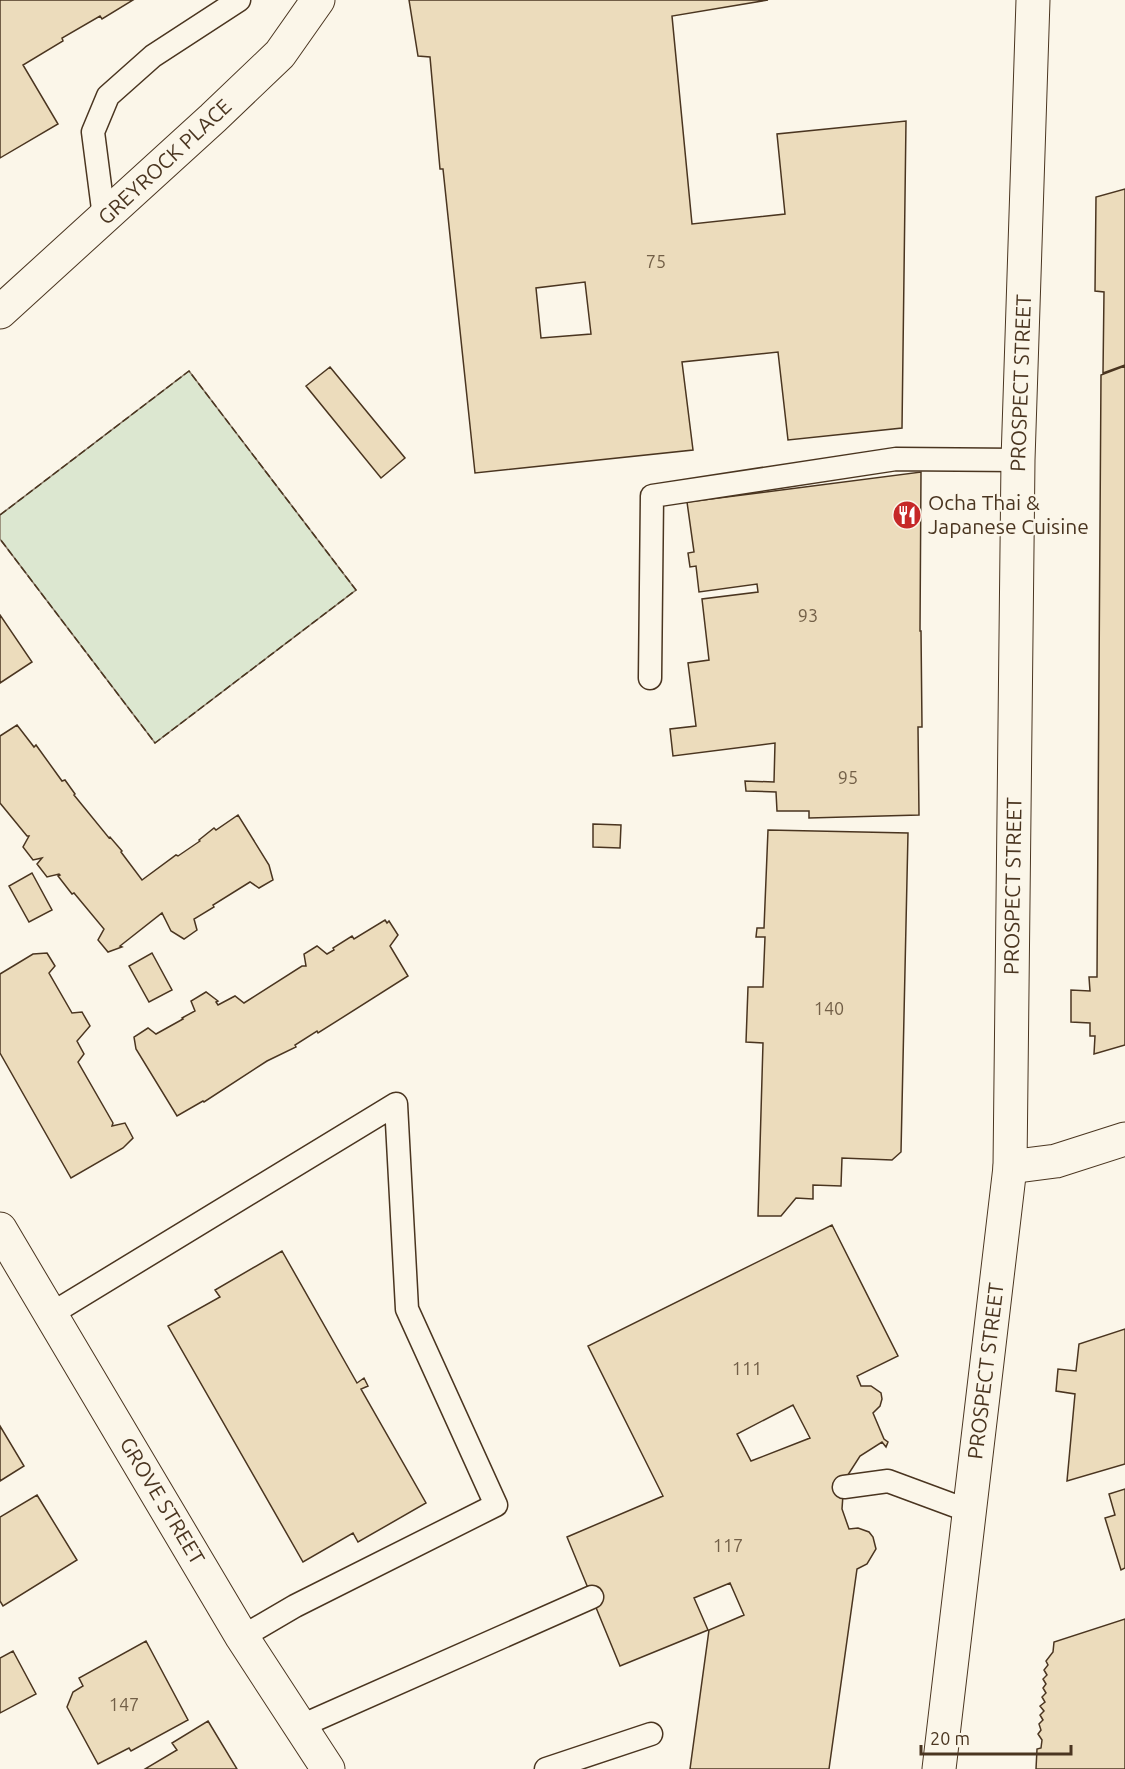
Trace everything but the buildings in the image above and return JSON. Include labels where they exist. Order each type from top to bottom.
[{"type":"main road","name":"GREYROCK PLACE","points":[[0,312],[280,54],[318,0]]},
{"type":"main road","name":"PROSPECT STREET","points":[[939,1769],[1010,1167],[1018,460],[1033,0]]},
{"type":"main road","points":[[1010,1167],[1056,1161],[1125,1139]]},
{"type":"main road","name":"GROVE STREET","points":[[0,1229],[242,1637],[328,1769]]},
{"type":"lane","points":[[105,217],[93,132],[108,96],[153,56],[239,0]]},
{"type":"lane","points":[[650,678],[652,496],[896,459],[1018,460]]},
{"type":"lane","points":[[51,1314],[396,1104],[407,1309],[496,1504],[295,1606],[242,1637]]},
{"type":"lane","points":[[844,1487],[888,1481],[969,1511]]},
{"type":"lane","points":[[301,1726],[592,1598]]},
{"type":"lane","points":[[546,1769],[651,1734]]},
{"type":"green space","points":[[189,371],[356,590],[155,743],[0,539],[0,515]]},
{"type":"fence","points":[[0,515],[189,371],[356,590],[155,743],[0,539]]},
{"type":"place","name":"Ocha Thai & Japanese Cuisine","points":[[907,515]]}]
